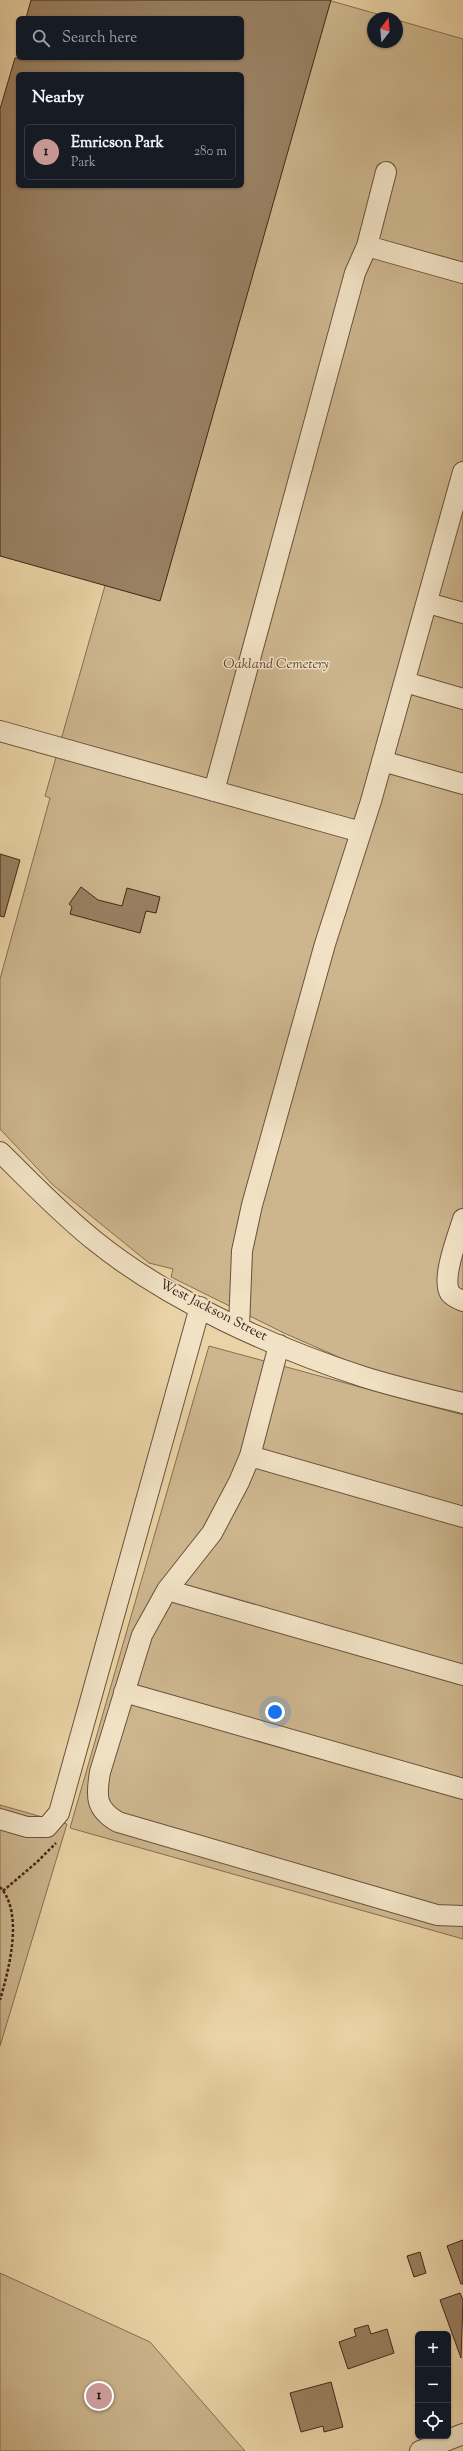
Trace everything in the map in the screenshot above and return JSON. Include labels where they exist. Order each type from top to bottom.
[{"type":"street","points":[[214,791],[355,273],[367,246],[386,172]]},
{"type":"street","points":[[367,246],[463,273]]},
{"type":"street","points":[[239,1327],[242,1250],[252,1205],[325,944],[361,832],[428,603],[455,529],[463,472]]},
{"type":"street","points":[[428,603],[463,613]]},
{"type":"street","points":[[405,682],[463,699]]},
{"type":"street","points":[[0,731],[361,832]]},
{"type":"street","points":[[382,761],[463,784]]},
{"type":"street","name":"West Jackson Street","points":[[0,1152],[95,1242],[170,1292],[239,1327],[279,1345],[365,1377],[463,1403]]},
{"type":"street","points":[[463,1219],[448,1274],[447,1284],[450,1293],[463,1301]]},
{"type":"street","points":[[0,1819],[27,1827],[47,1827],[59,1813],[200,1307]]},
{"type":"street","points":[[279,1345],[250,1456],[227,1508],[212,1533],[167,1590],[142,1635],[100,1772],[96,1793],[98,1802],[108,1817],[118,1822],[437,1915],[463,1916]]},
{"type":"street","points":[[250,1456],[463,1517]]},
{"type":"street","points":[[167,1590],[463,1675]]},
{"type":"street","points":[[124,1692],[463,1789]]},
{"type":"street","points":[[420,2451],[463,2434]]},
{"type":"path","points":[[0,1887],[5,1893],[14,1925],[0,2000]]},
{"type":"green space","name":"Oakland Cemetery","points":[[328,0],[370,12],[367,12],[367,48],[403,48],[403,22],[463,39],[463,1396],[368,1370],[284,1333],[171,1277],[173,1269],[149,1263],[53,1185],[0,1129],[0,979],[50,798],[45,796],[218,188],[244,188],[244,182]]},
{"type":"green space","points":[[209,1346],[463,1415],[463,1939],[70,1828]]},
{"type":"green space","points":[[0,1805],[67,1824],[0,2046]]},
{"type":"green space","points":[[0,2273],[150,2342],[245,2451],[0,2451]]},
{"type":"building","points":[[31,0],[331,0],[160,601],[0,556],[0,109],[15,58],[16,60],[244,60],[244,16],[27,16]]},
{"type":"building","points":[[0,854],[20,860],[4,917],[0,916]]},
{"type":"building","points":[[81,887],[98,900],[122,906],[127,888],[160,897],[156,913],[146,911],[140,933],[70,914],[72,907],[69,904]]},
{"type":"building","points":[[463,2240],[463,2284],[461,2284],[447,2246]]},
{"type":"building","points":[[420,2252],[426,2273],[414,2277],[407,2256]]},
{"type":"building","points":[[460,2293],[463,2300],[461,2358],[440,2300]]},
{"type":"building","points":[[368,2325],[371,2334],[387,2329],[394,2353],[348,2369],[339,2342],[356,2336],[354,2329]]},
{"type":"building","points":[[331,2382],[343,2427],[324,2432],[323,2426],[301,2432],[290,2393]]},
{"type":"place","name":"Emricson Park","points":[[99,2396]]}]
